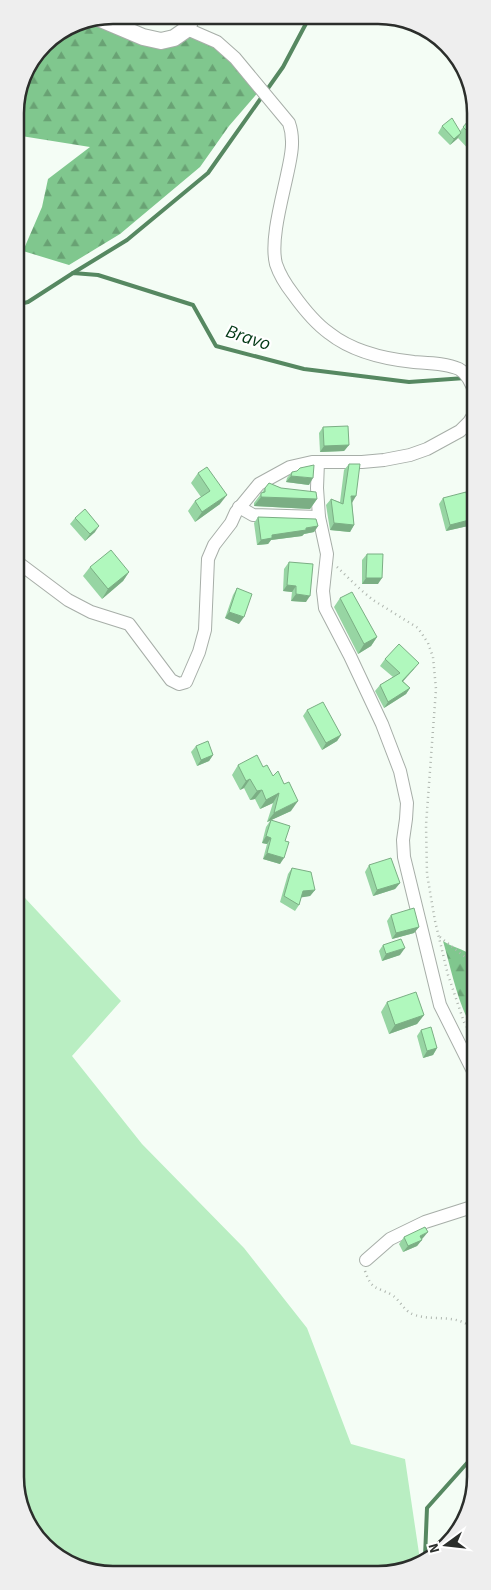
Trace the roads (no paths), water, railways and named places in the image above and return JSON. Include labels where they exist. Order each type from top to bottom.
[{"type":"main road","points":[[113,24],[144,37],[161,41],[174,38],[188,24]]},
{"type":"street","points":[[193,24],[235,58],[289,122],[293,133],[277,225],[276,263],[281,277],[301,306],[329,333],[352,347],[395,360],[458,368],[467,380]]},
{"type":"street","points":[[24,567],[68,600],[91,612],[129,624],[171,680],[179,684],[186,682],[199,652],[205,630],[208,559],[214,545],[231,524],[239,507],[262,483],[290,467],[312,462],[362,462],[410,455],[427,450],[460,431],[467,424]]},
{"type":"street","points":[[318,462],[317,494],[319,517],[327,554],[323,591],[325,608],[382,724],[400,772],[407,803],[403,840],[404,857],[440,1005],[467,1059]]},
{"type":"street","points":[[262,483],[276,489]]},
{"type":"street","points":[[301,492],[317,494]]},
{"type":"street","points":[[239,507],[253,515],[319,517]]},
{"type":"street","points":[[366,1260],[390,1238],[425,1222],[467,1209]]},
{"type":"waterway","points":[[73,273],[127,240],[208,173],[283,67],[306,24]]},
{"type":"waterway","name":"Bravo","points":[[24,303],[73,273],[98,275],[193,305],[216,346],[304,369],[409,382],[465,378]]},
{"type":"waterway","points":[[425,1553],[427,1508],[467,1463]]}]
